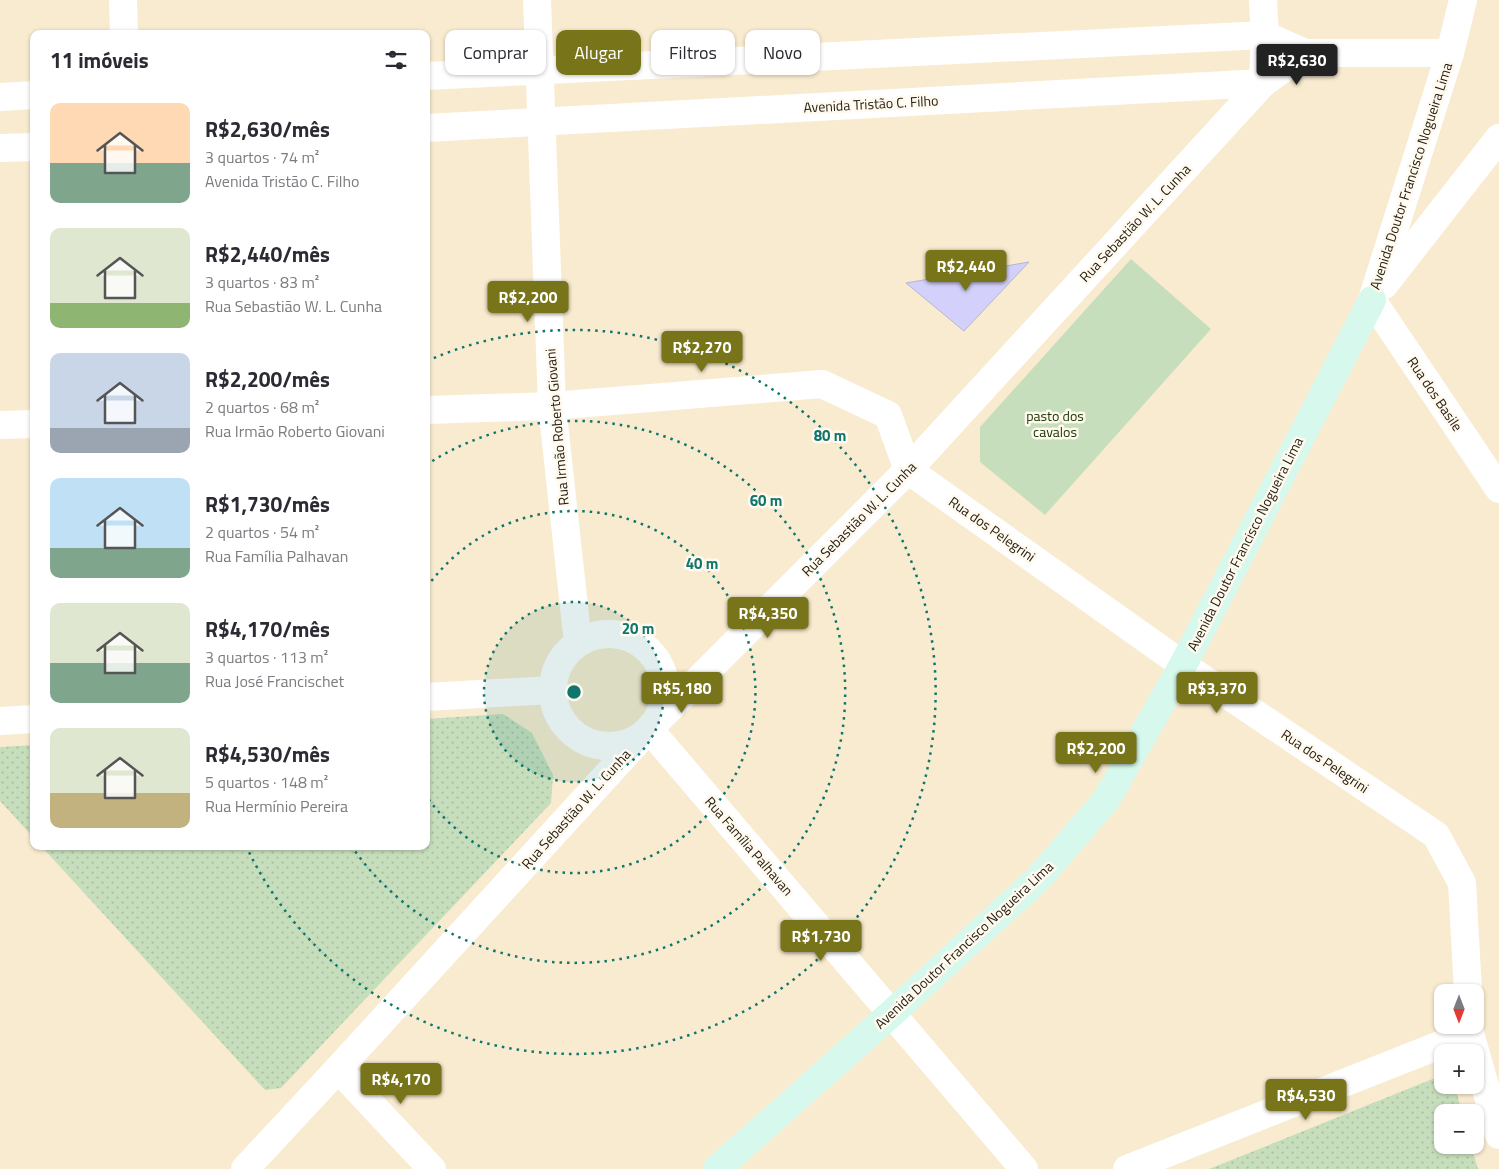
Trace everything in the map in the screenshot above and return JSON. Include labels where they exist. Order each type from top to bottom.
[{"type":"street","points":[[124,0],[124,30]]},
{"type":"street","name":"Rua Irmão Roberto Giovani","points":[[537,0],[538,30]]},
{"type":"street","points":[[1263,0],[1265,35],[1263,83]]},
{"type":"street","name":"Avenida Doutor Francisco Nogueira Lima","points":[[717,1169],[892,1013],[1038,879],[1106,800],[1183,665],[1372,300],[1450,53],[1463,0]]},
{"type":"street","points":[[546,71],[1265,35],[1306,53],[1450,53]]},
{"type":"street","points":[[1263,83],[1306,53]]},
{"type":"street","points":[[430,76],[449,75]]},
{"type":"street","name":"Rua Irmão Roberto Giovani","points":[[539,75],[552,406],[578,643]]},
{"type":"street","name":"Avenida Tristão C. Filho","points":[[430,128],[1263,83]]},
{"type":"street","name":"Rua Sebastião W. L. Cunha","points":[[245,1169],[649,729],[908,470],[1263,83]]},
{"type":"street","points":[[0,97],[30,95]]},
{"type":"street","points":[[1372,300],[1499,138]]},
{"type":"street","points":[[0,148],[30,147]]},
{"type":"street","name":"Rua dos Basile","points":[[1372,300],[1499,489]]},
{"type":"street","points":[[430,410],[552,406],[822,384],[888,415],[908,470]]},
{"type":"street","points":[[0,425],[30,424]]},
{"type":"street","name":"Rua dos Pelegrini","points":[[908,470],[1183,665],[1436,836],[1462,882],[1468,984]]},
{"type":"street","points":[[613,634],[630,638],[646,648],[658,662],[664,679],[665,697],[660,714],[649,729],[634,740],[616,745],[597,744],[580,737],[565,725],[556,709],[552,690],[555,672],[564,655],[578,643],[595,636],[613,634]]},
{"type":"street","points":[[430,697],[552,690]]},
{"type":"street","points":[[0,721],[30,719]]},
{"type":"street","name":"Rua Família Palhavan","points":[[649,729],[1024,1169]]},
{"type":"street","points":[[1127,1169],[1457,1034]]},
{"type":"street","points":[[1470,1034],[1499,1135]]},
{"type":"street","points":[[338,1069],[432,1169]]},
{"type":"green space","name":"pasto dos cavalos","points":[[1131,259],[1211,329],[1045,515],[980,462],[980,427]]},
{"type":"green space","points":[[503,714],[532,733],[553,775],[551,803],[281,1088],[265,1090],[45,850],[430,850],[430,719]]},
{"type":"green space","points":[[30,745],[30,834],[0,801],[0,747]]},
{"type":"green space","points":[[1434,1078],[1434,1094],[1457,1094],[1460,1104],[1434,1104],[1434,1154],[1474,1154],[1478,1169],[1209,1169]]},
{"type":"building","points":[[1029,262],[964,331],[906,283]]}]
